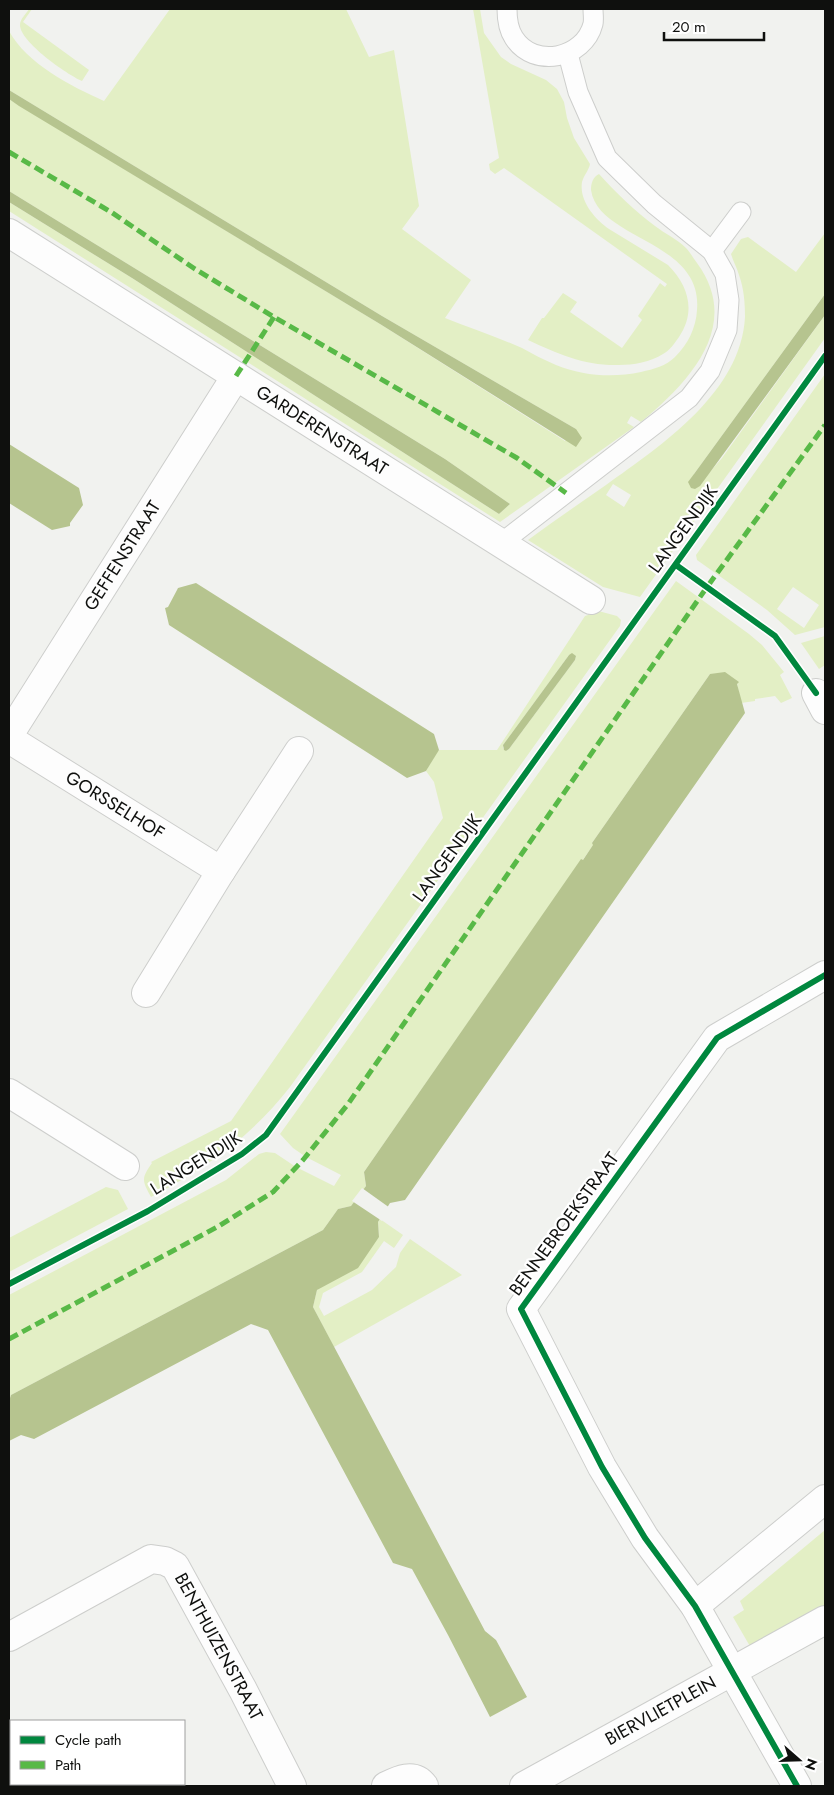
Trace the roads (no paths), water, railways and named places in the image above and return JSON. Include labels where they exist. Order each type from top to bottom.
[{"type":"street","name":"GARDERENSTRAAT","points":[[9,233],[591,600]]},
{"type":"street","name":"GEFFENSTRAAT","points":[[9,735],[236,376]]},
{"type":"street","name":"GORSSELHOF","points":[[9,739],[221,871]]},
{"type":"street","points":[[146,993],[221,871],[299,751]]},
{"type":"street","name":"BENNEBROEKSTRAAT","points":[[797,1786],[695,1606],[645,1538],[602,1467],[521,1309],[717,1038],[825,975]]},
{"type":"street","points":[[9,1093],[125,1166]]},
{"type":"street","points":[[695,1606],[825,1499]]},
{"type":"street","name":"BENTHUIZENSTRAAT","points":[[9,1636],[151,1559],[165,1561],[175,1566],[243,1690],[292,1786]]},
{"type":"street","name":"BIERVLIETPLEIN","points":[[524,1786],[825,1620]]},
{"type":"street","points":[[386,1786],[400,1779],[412,1778],[424,1786]]},
{"type":"lane","points":[[507,9],[508,25],[515,39],[526,50],[541,56],[554,57],[568,54],[588,36],[593,24],[593,9]]},
{"type":"lane","points":[[500,544],[689,398],[710,371],[727,330],[729,300],[724,274],[712,251],[654,204],[607,158],[578,92],[568,54]]},
{"type":"lane","points":[[712,251],[741,212]]}]
